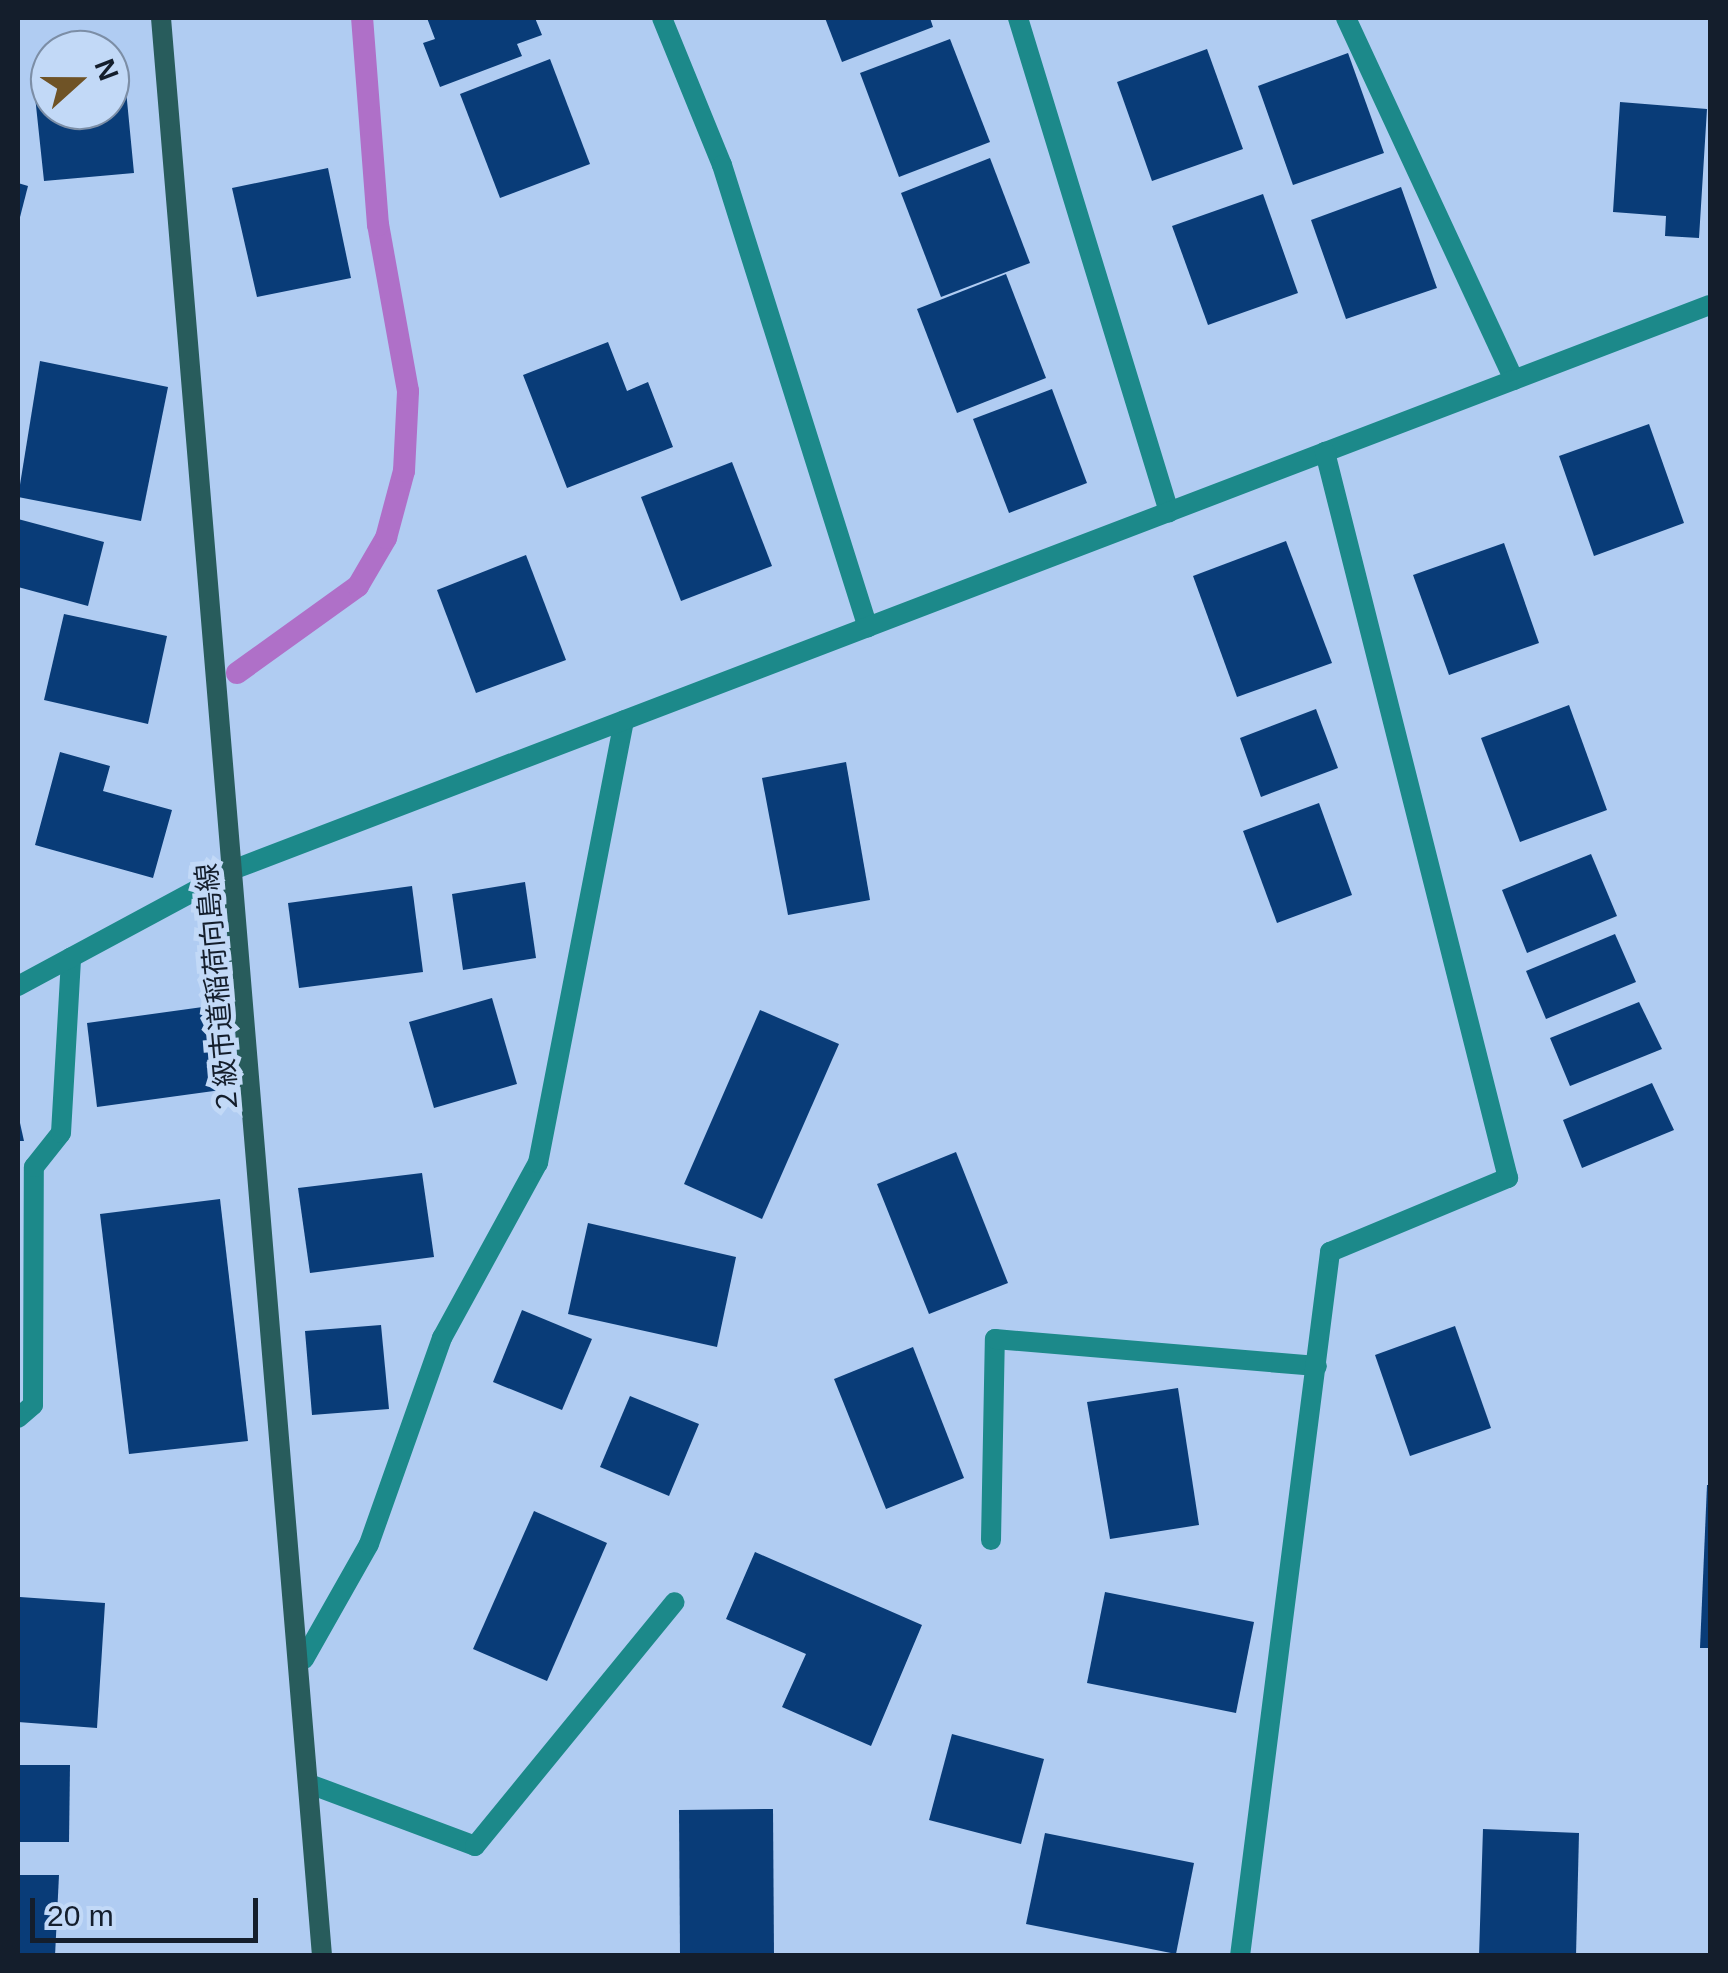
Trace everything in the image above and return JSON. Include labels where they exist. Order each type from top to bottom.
[{"type":"street","name":"２級市道稲荷向島線","points":[[161,18],[304,1658],[322,1956]]},
{"type":"street","points":[[662,18],[722,165],[868,626]]},
{"type":"street","points":[[1018,18],[1170,512]]},
{"type":"street","points":[[1346,18],[1514,380]]},
{"type":"street","points":[[18,986],[235,868],[1710,305]]},
{"type":"street","points":[[1240,1956],[1330,1252],[1508,1178],[1325,452]]},
{"type":"street","points":[[304,1658],[370,1544],[442,1338],[538,1163],[624,720]]},
{"type":"street","points":[[18,1418],[33,1405],[34,1167],[61,1133],[71,957]]},
{"type":"street","points":[[991,1540],[995,1340],[1317,1366]]},
{"type":"street","points":[[312,1785],[475,1846],[675,1602]]},
{"type":"building","points":[[427,18],[535,18],[542,35],[517,44],[522,56],[440,87],[423,43],[435,39]]},
{"type":"building","points":[[825,18],[930,18],[933,27],[842,62]]},
{"type":"building","points":[[950,39],[990,142],[899,177],[860,73]]},
{"type":"building","points":[[1207,49],[1243,149],[1152,181],[1117,82]]},
{"type":"building","points":[[1348,53],[1384,153],[1293,185],[1258,86]]},
{"type":"building","points":[[550,59],[590,164],[500,198],[460,94]]},
{"type":"building","points":[[1620,102],[1707,109],[1699,238],[1665,236],[1666,216],[1613,212]]},
{"type":"building","points":[[39,130],[130,130],[134,173],[44,181]]},
{"type":"building","points":[[990,158],[1030,263],[941,297],[901,193]]},
{"type":"building","points":[[328,168],[351,278],[257,297],[232,188]]},
{"type":"building","points":[[18,183],[28,186],[19,221],[18,221]]},
{"type":"building","points":[[1401,187],[1437,288],[1346,319],[1311,220]]},
{"type":"building","points":[[1263,194],[1298,293],[1208,325],[1172,226]]},
{"type":"building","points":[[1006,274],[1046,378],[957,413],[917,309]]},
{"type":"building","points":[[608,342],[627,391],[648,382],[673,447],[567,488],[523,375]]},
{"type":"building","points":[[40,361],[168,387],[141,521],[18,497]]},
{"type":"building","points":[[1052,389],[1087,483],[1009,513],[973,419]]},
{"type":"building","points":[[1649,424],[1684,523],[1594,556],[1559,456]]},
{"type":"building","points":[[732,462],[772,566],[681,601],[641,497]]},
{"type":"building","points":[[18,519],[104,542],[88,606],[18,587]]},
{"type":"building","points":[[1286,541],[1332,663],[1237,697],[1193,576]]},
{"type":"building","points":[[1504,543],[1539,643],[1449,675],[1413,575]]},
{"type":"building","points":[[526,555],[566,660],[476,693],[437,590]]},
{"type":"building","points":[[64,614],[167,636],[148,724],[44,700]]},
{"type":"building","points":[[1569,705],[1607,810],[1520,842],[1481,738]]},
{"type":"building","points":[[1316,709],[1338,768],[1261,797],[1240,738]]},
{"type":"building","points":[[60,752],[110,766],[103,791],[172,810],[153,878],[35,845]]},
{"type":"building","points":[[846,762],[870,900],[788,915],[762,778]]},
{"type":"building","points":[[1319,803],[1352,895],[1277,923],[1243,831]]},
{"type":"building","points":[[1591,854],[1617,916],[1527,953],[1502,890]]},
{"type":"building","points":[[525,882],[536,958],[463,970],[452,894]]},
{"type":"building","points":[[412,886],[423,972],[299,988],[288,903]]},
{"type":"building","points":[[1615,934],[1636,982],[1546,1019],[1526,971]]},
{"type":"building","points":[[492,998],[517,1084],[434,1108],[409,1022]]},
{"type":"building","points":[[1639,1002],[1662,1049],[1570,1086],[1550,1038]]},
{"type":"building","points":[[210,1006],[221,1090],[97,1107],[87,1023]]},
{"type":"building","points":[[760,1010],[839,1044],[762,1219],[684,1184]]},
{"type":"building","points":[[1652,1083],[1674,1130],[1582,1168],[1563,1120]]},
{"type":"building","points":[[18,1114],[24,1141],[18,1141]]},
{"type":"building","points":[[956,1152],[1008,1283],[929,1314],[877,1184]]},
{"type":"building","points":[[422,1173],[434,1257],[310,1273],[298,1188]]},
{"type":"building","points":[[220,1199],[248,1441],[129,1454],[100,1214]]},
{"type":"building","points":[[588,1223],[736,1257],[717,1347],[568,1314]]},
{"type":"building","points":[[522,1310],[592,1339],[562,1410],[493,1382]]},
{"type":"building","points":[[381,1325],[389,1409],[312,1415],[305,1331]]},
{"type":"building","points":[[1455,1326],[1491,1428],[1410,1456],[1375,1355]]},
{"type":"building","points":[[913,1347],[964,1478],[886,1509],[834,1379]]},
{"type":"building","points":[[1178,1388],[1199,1525],[1110,1539],[1087,1402]]},
{"type":"building","points":[[630,1396],[699,1424],[669,1496],[600,1467]]},
{"type":"building","points":[[1707,1485],[1710,1648],[1700,1648]]},
{"type":"building","points":[[534,1511],[607,1543],[547,1681],[473,1649]]},
{"type":"building","points":[[755,1552],[922,1625],[871,1746],[782,1707],[806,1654],[726,1619]]},
{"type":"building","points":[[1105,1592],[1254,1622],[1236,1713],[1087,1683]]},
{"type":"building","points":[[20,1597],[105,1603],[97,1728],[18,1722]]},
{"type":"building","points":[[952,1734],[1044,1759],[1021,1844],[929,1820]]},
{"type":"building","points":[[18,1765],[70,1765],[69,1842],[18,1842]]},
{"type":"building","points":[[773,1809],[774,1956],[680,1956],[679,1810]]},
{"type":"building","points":[[1483,1829],[1579,1833],[1576,1956],[1479,1956]]},
{"type":"building","points":[[1045,1833],[1194,1863],[1176,1954],[1026,1924]]},
{"type":"building","points":[[18,1875],[59,1875],[55,1956],[18,1956]]},
{"type":"waterway","points":[[237,673],[358,586],[386,538],[404,471],[408,391],[378,225],[362,18]]}]
